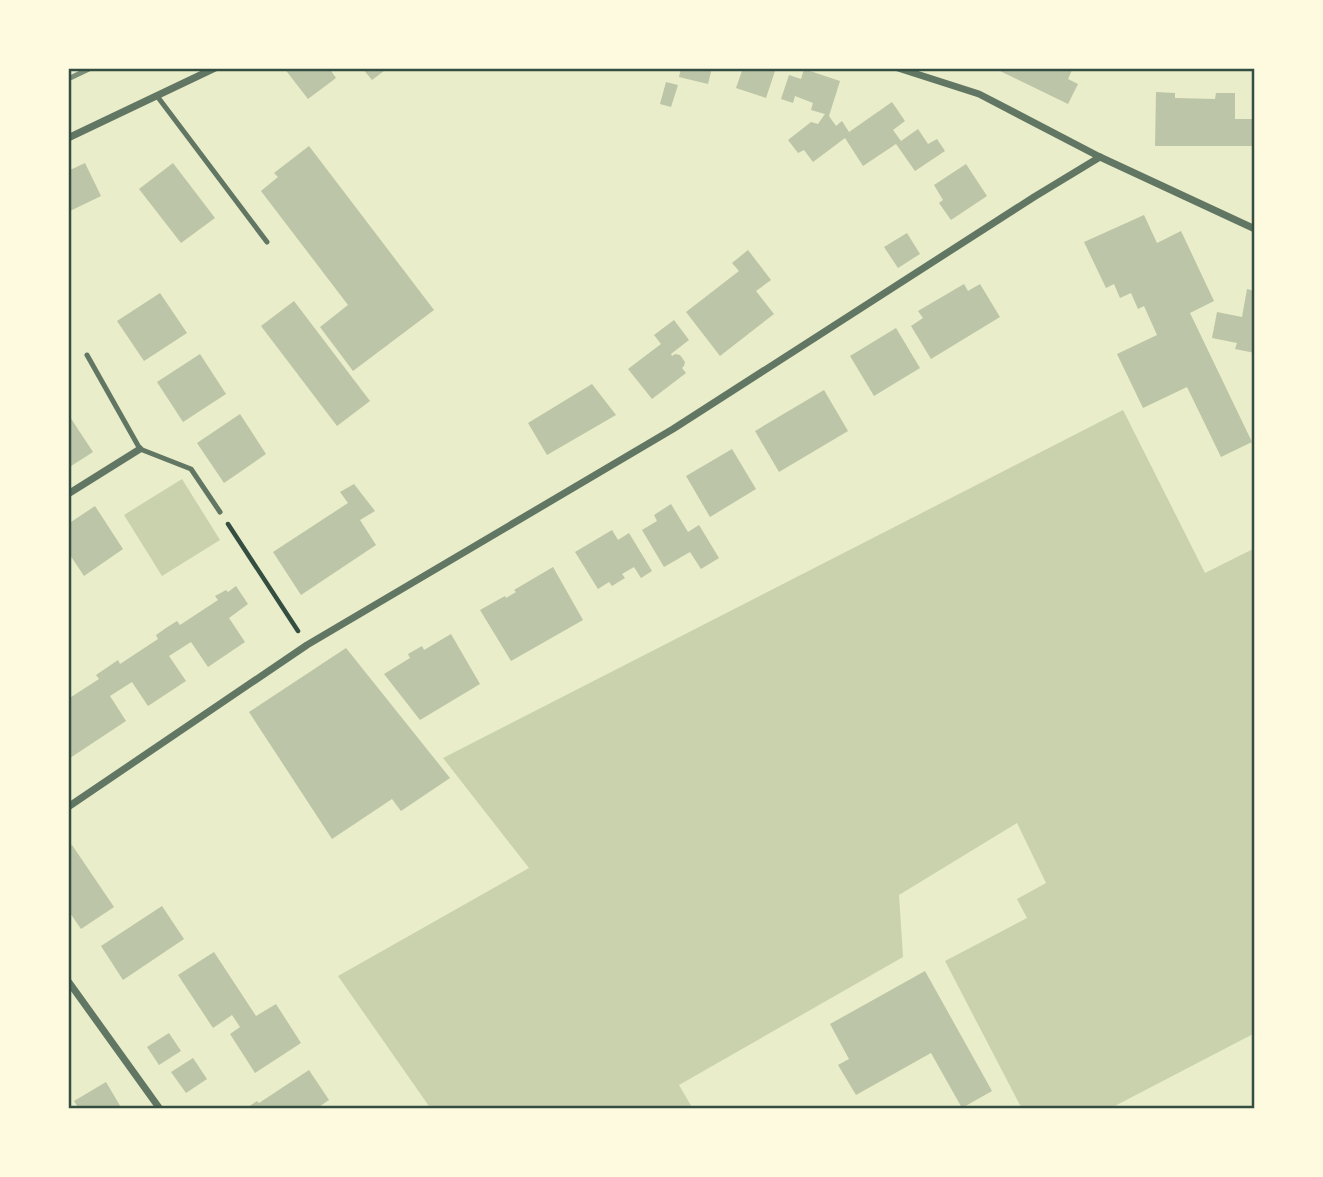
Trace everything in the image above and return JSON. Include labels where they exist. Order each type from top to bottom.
[{"type":"street","points":[[68,138],[215,68]]},
{"type":"street","points":[[898,68],[979,94],[1100,157],[1255,229]]},
{"type":"street","points":[[68,807],[307,645],[673,429],[1100,157]]},
{"type":"street","points":[[68,494],[140,449]]},
{"type":"street","points":[[68,981],[160,1109]]},
{"type":"lane","points":[[157,96],[267,243]]},
{"type":"lane","points":[[87,355],[140,449],[191,469],[220,512]]},
{"type":"path","points":[[220,512],[307,645]]},
{"type":"green space","points":[[1123,410],[1205,573],[1255,548],[1255,1033],[1109,1109],[1022,1109],[945,961],[1027,918],[1017,899],[1046,883],[1017,823],[899,895],[903,957],[679,1085],[693,1109],[431,1109],[338,976],[529,868],[443,758]]},
{"type":"green space","points":[[182,479],[220,540],[162,576],[124,515]]},
{"type":"building","points":[[284,68],[329,68],[336,78],[308,99]]},
{"type":"building","points":[[362,68],[388,68],[372,80]]},
{"type":"building","points":[[681,68],[712,68],[708,84],[679,77]]},
{"type":"building","points":[[743,68],[776,68],[766,98],[736,88]]},
{"type":"building","points":[[994,68],[1073,68],[1068,79],[1078,84],[1068,104]]},
{"type":"building","points":[[804,69],[840,81],[829,116],[836,126],[842,121],[849,132],[892,102],[905,121],[893,130],[901,141],[918,129],[928,144],[937,139],[945,151],[915,171],[896,144],[863,166],[845,138],[813,162],[804,150],[798,153],[788,140],[811,122],[818,124],[825,114],[811,110],[813,103],[795,96],[793,103],[781,99],[789,75],[801,79]]},
{"type":"building","points":[[666,82],[678,85],[671,107],[660,104]]},
{"type":"building","points":[[1156,92],[1175,93],[1175,98],[1215,99],[1216,93],[1235,93],[1235,119],[1255,119],[1255,146],[1155,146]]},
{"type":"building","points":[[309,146],[434,310],[353,371],[320,327],[348,305],[261,191],[278,177],[274,173]]},
{"type":"building","points":[[85,163],[101,196],[68,212],[68,171]]},
{"type":"building","points":[[173,163],[215,218],[181,243],[139,189]]},
{"type":"building","points":[[966,164],[987,196],[951,220],[939,203],[943,200],[934,185]]},
{"type":"building","points":[[1144,215],[1157,243],[1181,231],[1214,301],[1190,313],[1252,442],[1221,457],[1187,387],[1143,408],[1117,354],[1157,335],[1144,306],[1138,309],[1131,293],[1120,298],[1114,284],[1106,288],[1084,242]]},
{"type":"building","points":[[907,233],[920,254],[898,268],[884,247]]},
{"type":"building","points":[[748,250],[771,280],[756,291],[774,314],[720,356],[686,312],[739,271],[732,263]]},
{"type":"building","points":[[964,284],[968,291],[980,284],[1000,317],[931,359],[911,326],[923,318],[918,311]]},
{"type":"building","points":[[1247,289],[1255,291],[1255,353],[1235,349],[1237,343],[1212,338],[1217,312],[1242,317]]},
{"type":"building","points":[[160,293],[187,333],[144,361],[117,321]]},
{"type":"building","points":[[294,301],[370,401],[337,426],[261,326]]},
{"type":"building","points":[[674,320],[689,340],[671,354],[680,355],[685,362],[682,368],[686,373],[652,399],[628,369],[661,344],[654,335]]},
{"type":"building","points":[[896,328],[920,368],[874,396],[850,356]]},
{"type":"building","points":[[200,354],[226,394],[183,422],[157,382]]},
{"type":"building","points":[[592,384],[616,415],[547,455],[528,423]]},
{"type":"building","points":[[824,390],[848,431],[779,472],[755,431]]},
{"type":"building","points":[[68,414],[93,452],[68,468]]},
{"type":"building","points":[[240,414],[266,454],[224,483],[197,443]]},
{"type":"building","points":[[732,449],[756,489],[710,517],[686,476]]},
{"type":"building","points":[[354,484],[375,511],[360,520],[376,545],[301,595],[273,552],[348,503],[340,492]]},
{"type":"building","points":[[671,504],[688,532],[699,525],[719,558],[701,569],[690,552],[664,567],[642,530],[657,521],[654,515]]},
{"type":"building","points":[[95,506],[123,549],[84,576],[68,552],[68,524]]},
{"type":"building","points":[[612,530],[618,540],[629,533],[652,571],[641,578],[634,567],[622,574],[625,578],[612,586],[609,582],[598,589],[575,552]]},
{"type":"building","points":[[553,567],[583,620],[511,661],[480,610],[505,596],[506,598],[516,592],[514,590]]},
{"type":"building","points":[[236,586],[248,604],[229,618],[245,642],[208,667],[191,642],[169,656],[186,681],[148,706],[132,682],[110,696],[126,721],[70,758],[68,699],[99,679],[96,675],[118,660],[120,664],[158,639],[156,635],[166,628],[177,621],[180,625],[218,600],[215,596]]},
{"type":"building","points":[[451,634],[480,684],[420,720],[384,674],[410,658],[408,654],[422,646],[424,650]]},
{"type":"building","points":[[346,648],[450,778],[401,811],[392,799],[332,839],[249,712]]},
{"type":"building","points":[[72,845],[114,907],[81,929],[68,910],[68,848]]},
{"type":"building","points":[[162,906],[184,939],[123,980],[101,946]]},
{"type":"building","points":[[214,952],[256,1016],[276,1004],[301,1043],[255,1073],[230,1034],[240,1027],[232,1015],[213,1028],[178,975]]},
{"type":"building","points":[[925,971],[992,1091],[962,1108],[931,1053],[856,1095],[838,1065],[849,1059],[830,1024]]},
{"type":"building","points":[[169,1033],[181,1051],[159,1065],[147,1047]]},
{"type":"building","points":[[193,1058],[207,1079],[186,1093],[171,1072]]},
{"type":"building","points":[[309,1070],[329,1100],[316,1109],[245,1109],[257,1101],[259,1103]]},
{"type":"building","points":[[106,1082],[122,1109],[79,1109],[74,1101]]},
{"type":"railway","points":[[68,79],[91,68]]}]
